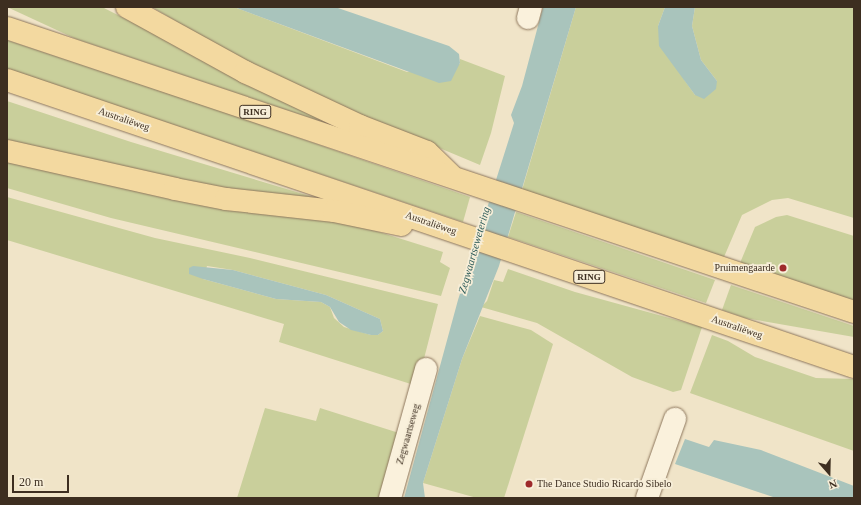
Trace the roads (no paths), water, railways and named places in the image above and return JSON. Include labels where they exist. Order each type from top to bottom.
[{"type":"main road","points":[[127,7],[246,72],[360,126],[427,152],[461,181]]},
{"type":"main road","name":"RING","points":[[7,28],[854,312]]},
{"type":"main road","name":"Australiëweg","points":[[7,80],[854,367]]},
{"type":"main road","points":[[7,151],[226,198],[334,211],[397,226],[442,227]]},
{"type":"street","name":"Zegwaartseweg","points":[[390,498],[426,370]]},
{"type":"street","points":[[647,498],[675,419]]},
{"type":"water","points":[[234,7],[335,7],[449,46],[459,54],[460,63],[451,81],[439,83]]},
{"type":"water","name":"Zegwaartsewetering","points":[[543,7],[576,7],[499,266],[462,359],[423,483],[425,498],[404,498],[458,300],[514,123],[511,115],[522,86]]},
{"type":"water","points":[[665,7],[695,7],[692,26],[701,60],[717,81],[716,89],[704,99],[695,95],[659,46],[658,26]]},
{"type":"water","points":[[193,266],[233,270],[326,295],[380,319],[383,331],[378,335],[371,335],[351,330],[339,322],[330,307],[321,302],[276,299],[203,279],[189,274],[189,268]]},
{"type":"water","points":[[685,439],[709,447],[714,440],[761,450],[854,486],[854,498],[776,498],[675,464]]},
{"type":"place","name":"Pruimengaarde","points":[[783,268]]},
{"type":"place","name":"The Dance Studio Ricardo Sibelo","points":[[529,484]]}]
